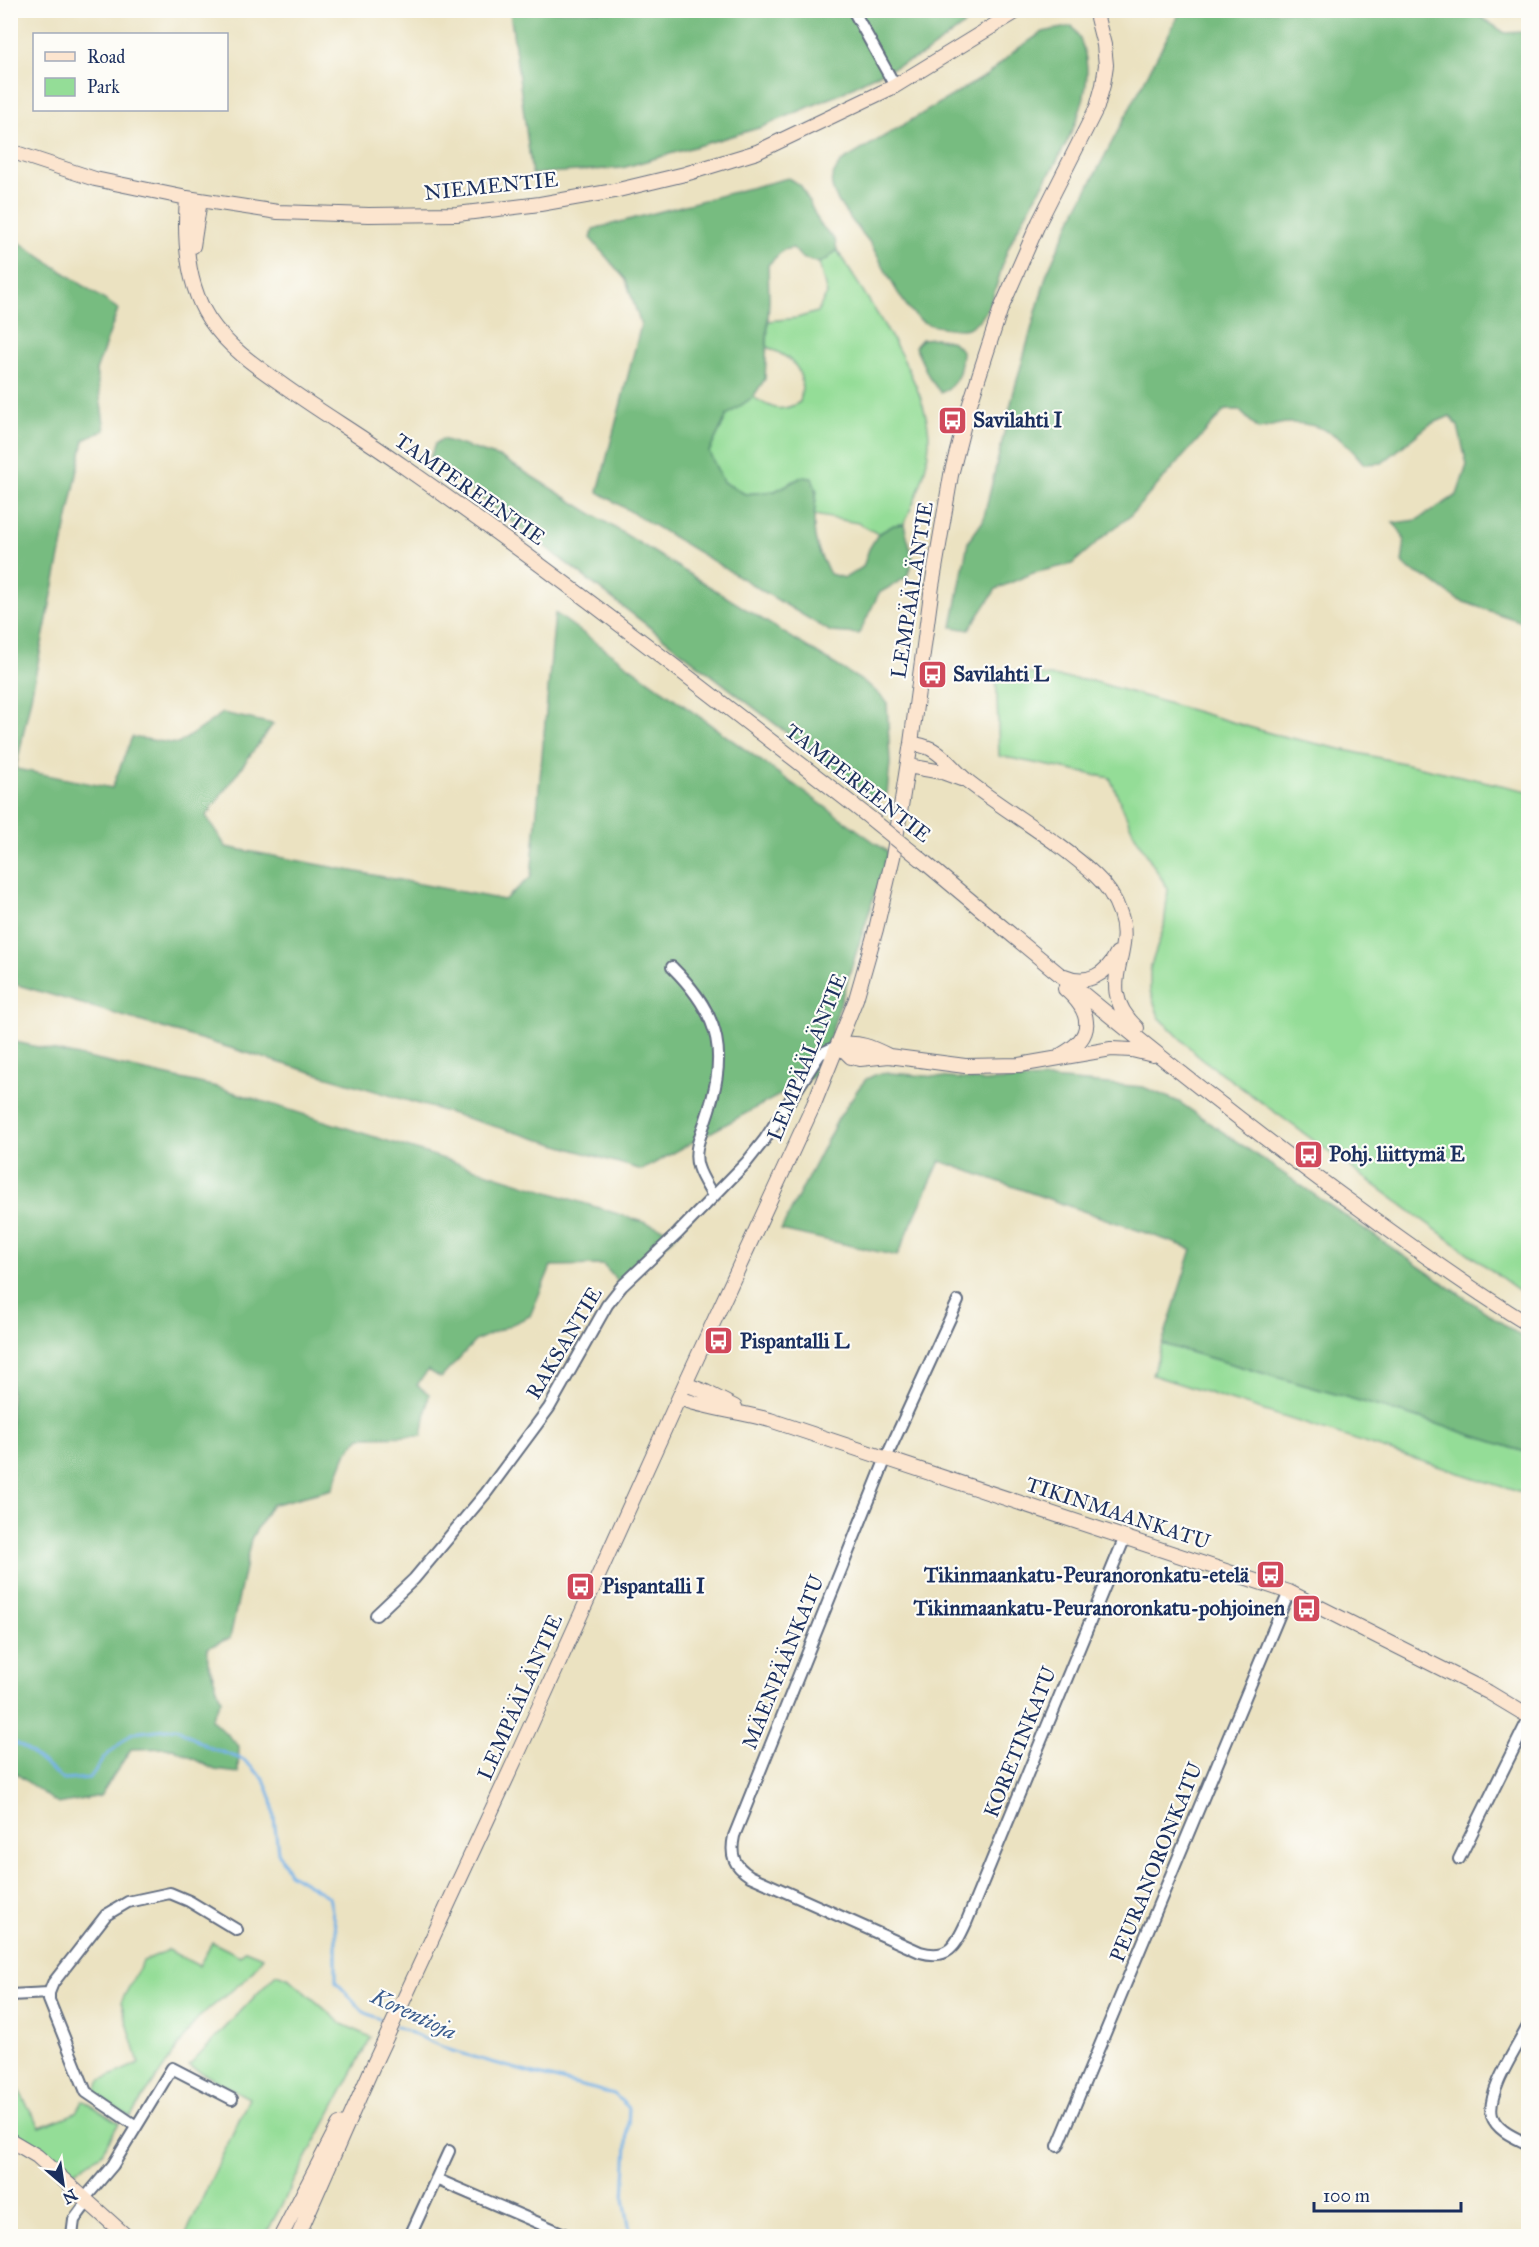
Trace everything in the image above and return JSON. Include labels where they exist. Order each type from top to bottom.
[{"type":"main road","name":"NIEMENTIE","points":[[954,51],[1004,10]]},
{"type":"main road","name":"NIEMENTIE","points":[[10,151],[95,179],[193,199],[278,212],[369,215],[457,214],[540,204],[614,191],[685,174],[757,152],[896,86],[1019,10]]},
{"type":"main road","name":"LEMPÄÄLÄNTIE","points":[[298,2236],[372,2068],[811,1112],[856,999],[876,929],[893,856],[908,766],[932,586],[956,455],[969,405],[1000,311],[1039,222],[1096,107],[1103,85],[1106,64],[1104,45],[1095,10]]},
{"type":"main road","name":"TAMPEREENTIE","points":[[193,199],[190,259],[197,295],[210,320],[236,350],[251,363],[327,417],[401,465],[627,629],[870,818],[1161,1058],[1305,1169],[1410,1245],[1528,1324]]},
{"type":"main road","points":[[911,743],[936,751],[968,782],[1083,864],[1101,881],[1115,900],[1121,916],[1123,931],[1116,985],[1120,1008],[1130,1022],[1178,1071]]},
{"type":"main road","points":[[908,766],[942,772],[968,782]]},
{"type":"main road","points":[[1016,939],[1042,970],[1075,999],[1086,1018],[1087,1025],[1082,1040],[1072,1049],[1039,1063]]},
{"type":"main road","points":[[1055,971],[1076,980],[1085,981],[1106,969],[1121,946]]},
{"type":"main road","points":[[839,1045],[851,1057],[866,1060],[889,1056],[965,1066],[993,1067],[1039,1063],[1122,1049],[1161,1058]]},
{"type":"main road","name":"TIKINMAANKATU","points":[[685,1384],[706,1392],[745,1413]]},
{"type":"main road","name":"TIKINMAANKATU","points":[[679,1398],[700,1406],[745,1413],[1289,1592],[1488,1692],[1528,1718]]},
{"type":"main road","name":"LEMPÄÄLÄNTIE","points":[[281,2236],[337,2128],[372,2068]]},
{"type":"main road","points":[[10,2140],[37,2156],[126,2236]]},
{"type":"street","points":[[853,10],[896,86]]},
{"type":"street","points":[[672,967],[688,982],[707,1009],[720,1053],[717,1083],[696,1149],[698,1167],[713,1196]]},
{"type":"street","name":"RAKSANTIE","points":[[376,1615],[414,1579],[494,1483],[549,1408],[607,1305],[622,1286],[678,1233],[746,1163],[765,1139],[816,1059],[820,1054],[839,1045]]},
{"type":"street","points":[[886,1458],[958,1301]]},
{"type":"street","name":"MÄENPÄÄNKATU","points":[[886,1458],[731,1850],[733,1861],[750,1876],[920,1952],[941,1955]]},
{"type":"street","name":"KORETINKATU","points":[[941,1955],[950,1950],[958,1941],[966,1923],[1125,1537]]},
{"type":"street","name":"PEURANORONKATU","points":[[1058,2146],[1289,1592]]},
{"type":"street","points":[[1459,1859],[1528,1718]]},
{"type":"street","points":[[136,2126],[86,2092],[49,2000],[53,1983],[106,1915],[128,1902],[170,1893],[189,1901],[237,1930]]},
{"type":"street","points":[[10,1995],[49,1993]]},
{"type":"street","points":[[1528,2026],[1491,2100],[1493,2118],[1504,2132],[1528,2144]]},
{"type":"street","points":[[72,2236],[74,2220],[113,2165],[172,2068],[232,2099]]},
{"type":"street","points":[[410,2236],[449,2151]]},
{"type":"street","points":[[436,2179],[564,2234]]},
{"type":"green space","points":[[1470,10],[1505,33],[1523,32],[1528,24],[1528,624],[1458,600],[1429,579],[1410,570],[1402,562],[1403,536],[1393,523],[1417,520],[1457,495],[1467,465],[1458,426],[1450,416],[1429,425],[1382,463],[1364,464],[1340,439],[1322,428],[1300,423],[1287,423],[1258,429],[1239,410],[1225,410],[1128,518],[1072,564],[1033,573],[996,589],[969,630],[952,627],[968,542],[983,521],[1014,391],[1047,273],[1070,222],[1181,11]]},
{"type":"green space","points":[[510,11],[983,11],[923,55],[762,127],[622,168],[532,174]]},
{"type":"green space","points":[[1072,26],[1085,52],[1087,80],[1080,110],[1068,139],[1008,249],[989,306],[979,320],[968,328],[945,328],[923,322],[908,307],[870,243],[839,203],[832,185],[834,174],[841,162],[987,75],[1017,49],[1043,32]]},
{"type":"green space","points":[[788,178],[801,186],[820,224],[835,240],[837,250],[819,263],[802,258],[793,248],[783,250],[768,265],[769,299],[765,379],[753,397],[727,415],[709,452],[723,482],[745,494],[775,491],[802,477],[812,478],[816,496],[815,538],[830,574],[845,578],[863,567],[869,549],[878,534],[894,525],[904,524],[913,559],[907,577],[879,593],[859,634],[831,632],[598,492],[641,325],[626,280],[591,239],[593,229]]},
{"type":"green space","points":[[10,236],[118,309],[96,371],[105,430],[84,440],[16,769],[112,788],[132,737],[178,744],[223,713],[273,724],[206,816],[226,847],[504,900],[531,877],[555,613],[888,852],[818,1074],[642,1170],[11,983]]},
{"type":"green space","points":[[837,250],[895,343],[920,395],[927,420],[928,453],[924,474],[913,504],[904,524],[894,525],[878,534],[858,523],[814,515],[817,490],[802,477],[775,491],[745,494],[723,482],[709,452],[727,415],[753,397],[781,409],[800,402],[802,382],[797,367],[785,356],[767,347],[768,321],[797,318],[817,312],[827,294],[819,263]]},
{"type":"green space","points":[[936,338],[953,342],[962,351],[958,376],[952,385],[941,393],[930,379],[915,347],[922,339]]},
{"type":"green space","points":[[442,439],[502,458],[870,686],[887,702],[890,763],[887,794],[879,801],[857,787],[430,458],[435,444]]},
{"type":"green space","points":[[996,670],[1092,681],[1273,734],[1528,791],[1528,1297],[1198,1056],[1159,1017],[1150,991],[1150,968],[1164,927],[1168,889],[1134,834],[1110,778],[999,756]]},
{"type":"green space","points":[[11,1041],[217,1087],[678,1233],[622,1286],[603,1265],[551,1266],[530,1316],[475,1341],[441,1378],[428,1370],[417,1385],[429,1394],[422,1436],[360,1437],[347,1452],[332,1489],[271,1505],[251,1539],[230,1638],[207,1648],[208,1661],[221,1700],[211,1719],[239,1746],[238,1773],[215,1770],[173,1748],[131,1749],[100,1796],[58,1804],[14,1772],[11,1766]]},
{"type":"green space","points":[[891,1073],[984,1081],[1051,1079],[1143,1087],[1179,1102],[1528,1341],[1528,1453],[1415,1417],[1162,1344],[1192,1249],[940,1161],[897,1256],[781,1230],[838,1119],[858,1089],[866,1079],[877,1074]]},
{"type":"green space","points":[[1162,1344],[1415,1417],[1528,1453],[1528,1495],[1152,1375]]},
{"type":"green space","points":[[212,1942],[240,1956],[245,1950],[263,1957],[247,1978],[197,2019],[130,2117],[94,2094],[101,2080],[139,2063],[121,2002],[143,1961],[168,1950],[199,1966]]},
{"type":"green space","points":[[276,1974],[290,1979],[342,2024],[371,2037],[265,2236],[185,2236],[249,2098],[189,2066]]},
{"type":"green space","points":[[10,2075],[40,2127],[76,2113],[83,2100],[119,2123],[101,2154],[74,2172],[11,2133]]},
{"type":"waterway","name":"Korentioja","points":[[10,1740],[23,1747],[64,1780],[90,1778],[104,1758],[132,1733],[176,1728],[208,1747],[244,1760],[264,1779],[272,1800],[278,1852],[289,1873],[329,1897],[336,1930],[336,1982],[364,2012],[390,2024]]},
{"type":"waterway","name":"Korentioja","points":[[396,2026],[449,2050],[614,2094],[629,2108],[624,2199],[631,2236]]},
{"type":"place","name":"Savilahti I","points":[[952,420]]},
{"type":"place","name":"Savilahti L","points":[[932,674]]},
{"type":"place","name":"Pohj. liittymä E","points":[[1308,1154]]},
{"type":"place","name":"Pispantalli L","points":[[719,1341]]},
{"type":"place","name":"Tikinmaankatu-Peuranoronkatu-etelä","points":[[1270,1575]]},
{"type":"place","name":"Pispantalli I","points":[[581,1586]]},
{"type":"place","name":"Tikinmaankatu-Peuranoronkatu-pohjoinen","points":[[1306,1608]]}]
